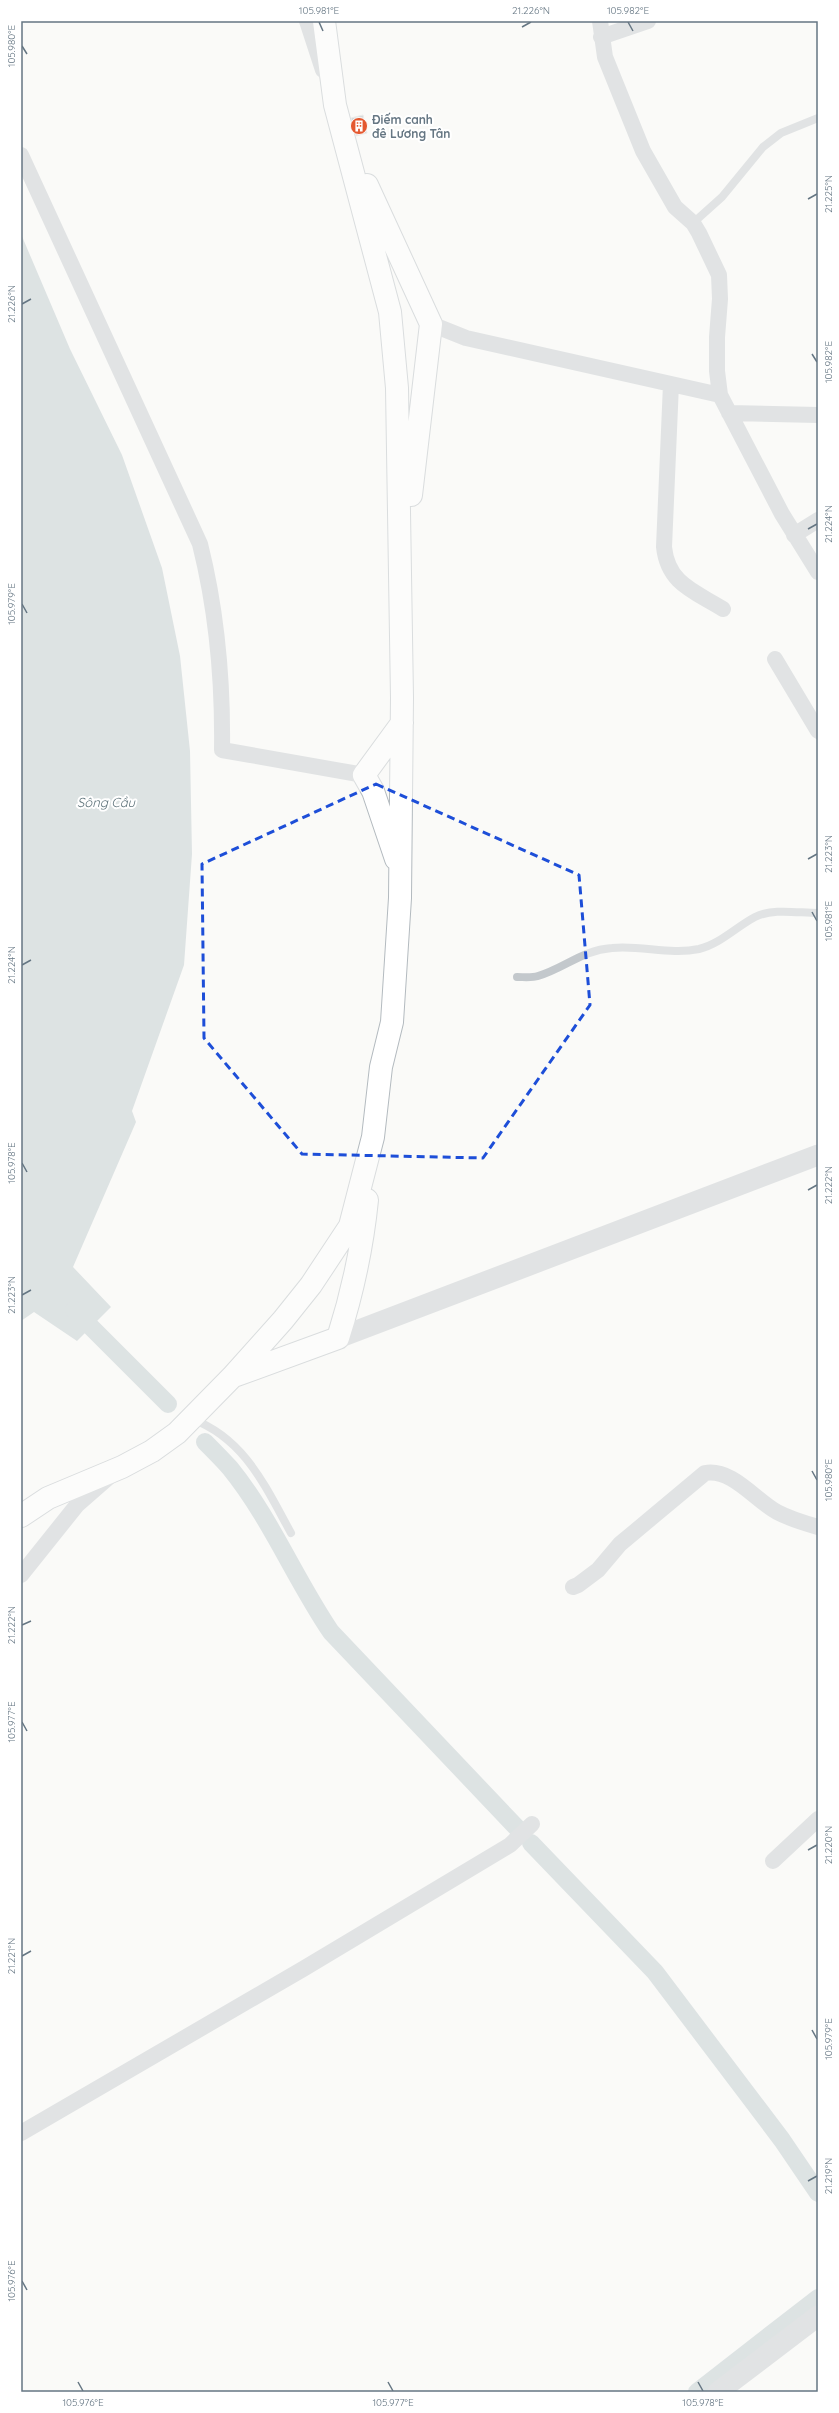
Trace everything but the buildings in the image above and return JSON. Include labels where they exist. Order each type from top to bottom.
[{"type":"main road","points":[[232,1378],[338,1338],[354,1287],[362,1248],[381,1067],[392,1022],[400,869],[402,723],[397,388],[390,312],[335,105],[324,21]]},
{"type":"main road","points":[[344,141],[369,189],[431,324],[416,436],[412,489],[400,562]]},
{"type":"main road","points":[[400,869],[388,839],[373,791],[364,775],[402,723]]},
{"type":"main road","points":[[21,1516],[48,1498],[122,1467],[152,1451],[177,1433],[232,1378],[283,1320],[311,1285],[350,1226],[373,1137]]},
{"type":"street","points":[[307,21],[335,105]]},
{"type":"street","points":[[648,21],[600,29],[606,57],[643,151],[675,208],[693,223],[713,259],[719,275],[720,299],[716,337],[717,371],[720,395],[794,535],[818,572]]},
{"type":"street","points":[[21,155],[200,544],[210,584],[218,647],[222,695],[222,750],[364,775]]},
{"type":"street","points":[[431,324],[466,338],[720,395]]},
{"type":"street","points":[[671,384],[664,547],[666,560],[670,572],[676,579],[723,609]]},
{"type":"street","points":[[729,413],[818,415]]},
{"type":"street","points":[[794,535],[818,520]]},
{"type":"street","points":[[775,659],[818,731]]},
{"type":"street","points":[[338,1338],[818,1155]]},
{"type":"street","points":[[21,1575],[77,1505],[122,1467]]},
{"type":"street","points":[[573,1587],[598,1570],[620,1544],[705,1473],[713,1472],[733,1479],[777,1512],[818,1527]]},
{"type":"street","points":[[773,1861],[818,1819]]},
{"type":"street","points":[[21,2133],[303,1969],[497,1853],[510,1844],[532,1824]]},
{"type":"street","points":[[718,2392],[818,2316]]},
{"type":"lane","points":[[693,223],[722,197],[762,147],[781,133],[818,118]]},
{"type":"lane","points":[[517,977],[538,976],[575,958],[594,951],[613,948],[664,951],[700,948],[723,938],[755,917],[767,913],[818,913]]},
{"type":"lane","points":[[192,1418],[208,1424],[226,1436],[241,1449],[291,1533]]},
{"type":"highlighted area","points":[[376,784],[579,875],[590,1005],[483,1158],[302,1154],[204,1038],[202,864]]},
{"type":"water","name":"Sông Cầu","points":[[21,234],[70,349],[122,455],[162,568],[180,656],[190,751],[192,854],[184,965],[132,1111],[136,1122],[73,1267],[111,1307],[77,1341],[34,1312],[21,1321]]},
{"type":"waterway","points":[[74,1310],[168,1404]]},
{"type":"waterway","points":[[205,1442],[230,1468],[258,1507],[331,1632],[517,1828]]},
{"type":"waterway","points":[[531,1843],[655,1972],[782,2140],[818,2193]]},
{"type":"waterway","points":[[697,2392],[818,2298]]},
{"type":"place","name":"Điếm canh đê Lương Tân","points":[[359,126]]}]
